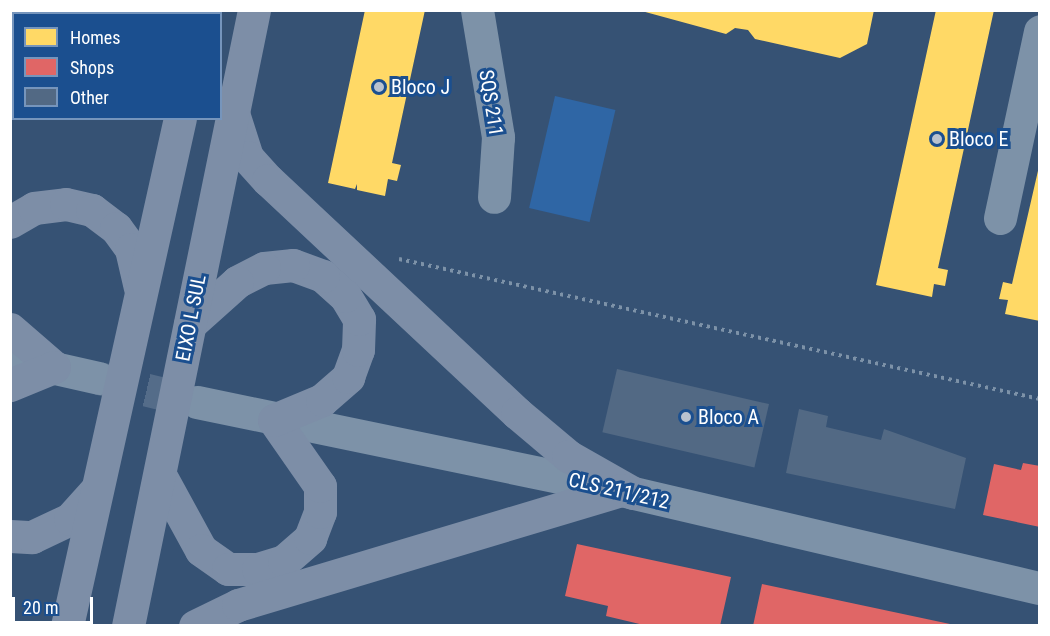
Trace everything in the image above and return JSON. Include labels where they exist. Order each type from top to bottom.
[{"type":"main road","name":"EIXO L SUL","points":[[128,626],[254,10]]},
{"type":"main road","points":[[232,110],[247,157],[268,180],[517,413],[568,456],[627,491]]},
{"type":"main road","points":[[68,626],[180,120]]},
{"type":"main road","points":[[10,222],[34,208],[66,204],[92,210],[116,228],[131,249],[141,294]]},
{"type":"main road","points":[[160,476],[201,550],[228,568],[258,569],[284,561],[310,538],[320,512],[320,486],[274,420],[322,400],[348,377],[358,350],[359,319],[345,296],[323,276],[293,265],[264,268],[237,282],[190,324]]},
{"type":"main road","points":[[10,329],[54,368],[10,385]]},
{"type":"main road","points":[[10,536],[32,537],[70,519],[98,487]]},
{"type":"main road","points":[[195,626],[238,606],[627,491]]},
{"type":"street","name":"SQS 211","points":[[477,10],[498,138],[494,197]]},
{"type":"street","points":[[1000,218],[1040,31]]},
{"type":"street","points":[[10,358],[99,378]]},
{"type":"street","name":"CLS 211/212","points":[[197,402],[274,420],[627,491],[1040,588]]},
{"type":"path","points":[[392,253],[401,260],[1040,399]]},
{"type":"shaded area","points":[[555,96],[615,110],[590,222],[529,208]]},
{"type":"building: Homes","name":"Bloco J","points":[[365,10],[425,10],[392,163],[401,165],[397,181],[388,179],[385,196],[357,190],[357,184],[355,189],[328,183]]},
{"type":"building: Homes","points":[[638,10],[874,10],[867,44],[840,58],[755,39],[748,30],[735,28],[726,34]]},
{"type":"building: Homes","name":"Bloco E","points":[[936,10],[994,10],[938,268],[948,270],[945,286],[934,284],[932,297],[876,285]]},
{"type":"building: Homes","points":[[1040,162],[1040,321],[1005,314],[1008,300],[999,299],[1003,282],[1012,284]]},
{"type":"building: Shops","points":[[1023,463],[1040,466],[1040,527],[983,515],[994,464],[1021,470]]},
{"type":"building: Shops","points":[[577,544],[731,577],[720,626],[648,626],[606,616],[608,606],[565,596]]},
{"type":"building: Shops","points":[[762,584],[950,624],[950,626],[753,626]]},
{"type":"building: Other","name":"Bloco A","points":[[617,369],[769,404],[754,467],[602,432]]},
{"type":"building: Other","points":[[799,409],[828,416],[826,427],[881,440],[884,429],[966,458],[955,509],[786,473]]},
{"type":"tunnel","points":[[99,378],[197,402]]},
{"type":"place","name":"Bloco J","points":[[379,87]]},
{"type":"place","name":"Bloco E","points":[[937,139]]},
{"type":"place","name":"Bloco A","points":[[686,417]]}]
